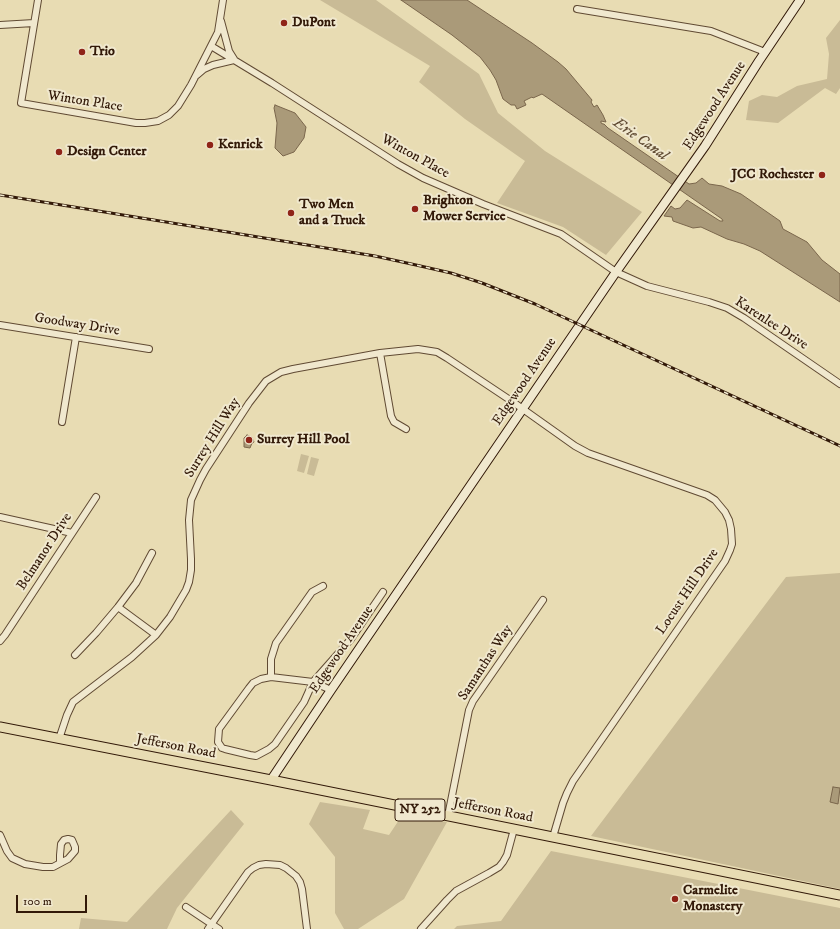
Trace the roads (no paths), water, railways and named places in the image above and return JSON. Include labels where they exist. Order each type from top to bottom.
[{"type":"main road","name":"Jefferson Road","points":[[0,727],[840,895]]},
{"type":"street","name":"Winton Place","points":[[38,0],[20,103],[144,123],[158,121],[169,115],[178,106],[196,76],[218,32],[224,0]]},
{"type":"street","name":"Edgewood Avenue","points":[[271,780],[522,409],[692,165],[800,0]]},
{"type":"street","points":[[577,9],[711,31],[765,52]]},
{"type":"street","points":[[196,76],[204,69],[213,65],[234,60],[229,51],[220,17]]},
{"type":"street","points":[[0,25],[34,23]]},
{"type":"street","name":"Winton Place","points":[[211,46],[398,164],[448,189],[561,234],[616,272]]},
{"type":"street","name":"Karenlee Drive","points":[[616,272],[647,286],[709,302],[731,310],[840,384]]},
{"type":"street","name":"Goodway Drive","points":[[0,324],[149,349]]},
{"type":"street","points":[[62,422],[76,337]]},
{"type":"street","name":"Surrey Hill Way","points":[[60,739],[67,715],[73,702],[132,657],[156,635],[170,617],[186,590],[189,582],[191,559],[189,520],[192,500],[200,480],[249,403],[266,381],[281,372],[293,369],[380,353],[418,349],[437,352],[522,409]]},
{"type":"street","points":[[380,353],[391,416],[394,422],[406,429]]},
{"type":"street","name":"Locust Hill Drive","points":[[522,409],[575,446],[588,453],[707,496],[714,500],[725,512],[732,529],[732,544],[725,561],[570,787],[563,803],[553,837]]},
{"type":"street","name":"Belmanor Drive","points":[[0,641],[96,497]]},
{"type":"street","points":[[0,517],[72,533]]},
{"type":"street","points":[[75,655],[118,607],[136,583],[152,553]]},
{"type":"street","points":[[271,677],[271,659],[276,643],[312,592],[323,586]]},
{"type":"street","points":[[331,690],[313,682],[271,677],[261,679],[249,688],[219,729],[218,742],[222,748],[253,756],[269,750],[275,744],[304,702],[313,682],[351,639],[383,592]]},
{"type":"street","name":"Samanthas Way","points":[[448,816],[471,705],[543,600]]},
{"type":"street","points":[[118,607],[156,635]]},
{"type":"street","points":[[421,929],[456,891],[489,874],[499,867],[507,855],[514,829]]},
{"type":"street","points":[[0,835],[7,851],[12,858],[16,860],[25,864],[43,867],[53,867],[60,863]]},
{"type":"street","points":[[210,927],[248,872],[253,868],[266,864],[286,868],[296,876],[302,889],[308,929]]},
{"type":"street","points":[[186,907],[210,927],[219,929]]},
{"type":"railway","points":[[0,195],[375,256],[451,273],[482,283],[535,304],[840,446]]},
{"type":"place","name":"DuPont","points":[[284,23]]},
{"type":"place","name":"Trio","points":[[82,52]]},
{"type":"place","name":"Kenrick","points":[[210,145]]},
{"type":"place","name":"Design Center","points":[[59,152]]},
{"type":"place","name":"JCC Rochester","points":[[822,175]]},
{"type":"place","name":"Brighton Mower Service","points":[[415,209]]},
{"type":"place","name":"Two Men and a Truck","points":[[291,213]]},
{"type":"place","name":"Surrey Hill Pool","points":[[249,440]]},
{"type":"place","name":"Carmelite Monastery","points":[[675,899]]},
{"type":"water label","name":"Erie Canal","points":[[640,140]]}]
